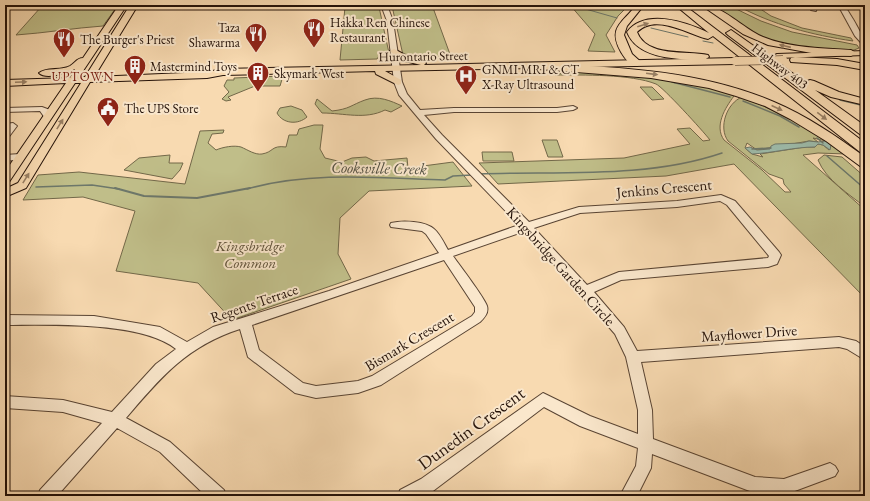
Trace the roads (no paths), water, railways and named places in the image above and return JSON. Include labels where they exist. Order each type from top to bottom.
[{"type":"highway","points":[[634,61],[620,41],[619,33],[621,27],[640,5]]},
{"type":"highway","name":"Highway 403","points":[[679,5],[737,59],[865,149]]},
{"type":"highway","name":"Highway 403","points":[[693,5],[865,132]]},
{"type":"highway","points":[[705,5],[750,33],[772,42],[804,49],[851,53]]},
{"type":"highway","points":[[704,57],[670,54],[651,50],[636,42],[632,32],[639,26],[648,24],[665,23],[683,26],[706,35],[737,59]]},
{"type":"highway","points":[[751,48],[825,90],[845,98],[865,102]]},
{"type":"highway","points":[[795,60],[837,62],[865,66]]},
{"type":"highway","points":[[530,66],[645,73],[687,79],[723,88],[765,103],[801,120],[865,163]]},
{"type":"main road","points":[[5,180],[122,5]]},
{"type":"main road","points":[[5,193],[22,185],[134,5]]},
{"type":"main road","name":"Hurontario Street","points":[[5,83],[77,72],[90,76],[122,78],[207,75],[224,72],[369,70],[422,63],[780,58],[851,53],[862,46]]},
{"type":"main road","points":[[394,51],[404,58],[422,63]]},
{"type":"main road","points":[[38,78],[73,68],[90,52]]},
{"type":"main road","name":"Hurontario Street","points":[[5,75],[71,80],[90,76],[226,66],[530,66],[704,57],[737,59]]},
{"type":"main road","name":"Hurontario Street","points":[[780,58],[795,60],[865,58]]},
{"type":"main road","points":[[369,70],[388,75],[398,82]]},
{"type":"main road","points":[[38,78],[59,84],[63,87],[62,94]]},
{"type":"main road","points":[[73,103],[79,100],[86,88],[92,84],[100,81],[122,78]]},
{"type":"street","name":"Kingsbridge Garden Circle","points":[[384,5],[390,21],[398,82],[403,95],[417,113],[470,170],[484,182],[527,227],[620,332],[632,357],[644,410],[646,445],[643,468],[628,496]]},
{"type":"street","points":[[841,5],[853,24],[862,46]]},
{"type":"street","points":[[417,113],[454,110],[557,110],[572,108]]},
{"type":"street","points":[[5,110],[42,109],[47,112],[48,116]]},
{"type":"street","points":[[5,127],[13,126],[5,136]]},
{"type":"street","points":[[5,158],[20,157]]},
{"type":"street","name":"Jenkins Crescent","points":[[527,227],[584,209],[661,205],[721,198],[731,204],[775,255],[773,261],[768,263],[619,276],[585,291]]},
{"type":"street","points":[[395,225],[426,228],[430,231],[446,254]]},
{"type":"street","name":"Regents Terrace","points":[[46,496],[114,419],[162,368],[186,349],[217,331],[333,294],[527,227]]},
{"type":"street","name":"Bismark Crescent","points":[[245,322],[253,353],[300,389],[316,392],[358,387],[376,381],[476,319],[481,313],[481,306],[446,254]]},
{"type":"street","points":[[5,320],[94,321],[160,332],[176,341],[186,349]]},
{"type":"street","name":"Mayflower Drive","points":[[632,357],[839,342],[851,345],[865,354]]},
{"type":"street","name":"Dunedin Crescent","points":[[406,496],[427,485],[543,399],[586,421],[646,445]]},
{"type":"street","points":[[5,402],[63,406],[114,419],[165,447],[218,496]]},
{"type":"street","points":[[646,445],[755,485],[784,487],[830,471]]},
{"type":"waterway","points":[[582,8],[617,18]]},
{"type":"waterway","points":[[651,28],[688,37]]},
{"type":"waterway","points":[[703,41],[713,43]]},
{"type":"waterway","points":[[675,83],[672,82],[730,97]]},
{"type":"waterway","points":[[861,97],[865,93]]},
{"type":"waterway","points":[[840,100],[865,106]]},
{"type":"waterway","points":[[743,101],[780,116],[799,127]]},
{"type":"waterway","name":"Cooksville Creek","points":[[817,138],[823,143]]},
{"type":"waterway","name":"Cooksville Creek","points":[[752,149],[771,148]]},
{"type":"waterway","name":"Cooksville Creek","points":[[479,174],[571,173],[633,170],[663,167],[722,153]]},
{"type":"waterway","points":[[827,156],[865,189],[864,188]]},
{"type":"waterway","name":"Cooksville Creek","points":[[247,189],[271,183],[320,178],[370,177],[445,180],[453,176],[472,175]]},
{"type":"waterway","name":"Cooksville Creek","points":[[36,187],[92,185],[118,189]]},
{"type":"waterway","name":"Cooksville Creek","points":[[118,189],[144,196],[197,198],[250,188]]},
{"type":"place","name":"Hakka Ren Chinese Restaurant","points":[[314,48]]},
{"type":"place","name":"Taza Shawarma","points":[[256,54]]},
{"type":"place","name":"The Burger's Priest","points":[[64,58]]},
{"type":"place","name":"Mastermind Toys","points":[[135,86]]},
{"type":"place","name":"Skymark West","points":[[258,92]]},
{"type":"place","name":"GNMI MRI & CT X-Ray Ultrasound","points":[[466,96]]},
{"type":"place","name":"The UPS Store","points":[[108,128]]},
{"type":"district","name":"UPTOWN","points":[[83,76]]},
{"type":"park label","name":"Kingsbridge Common","points":[[250,254]]}]
